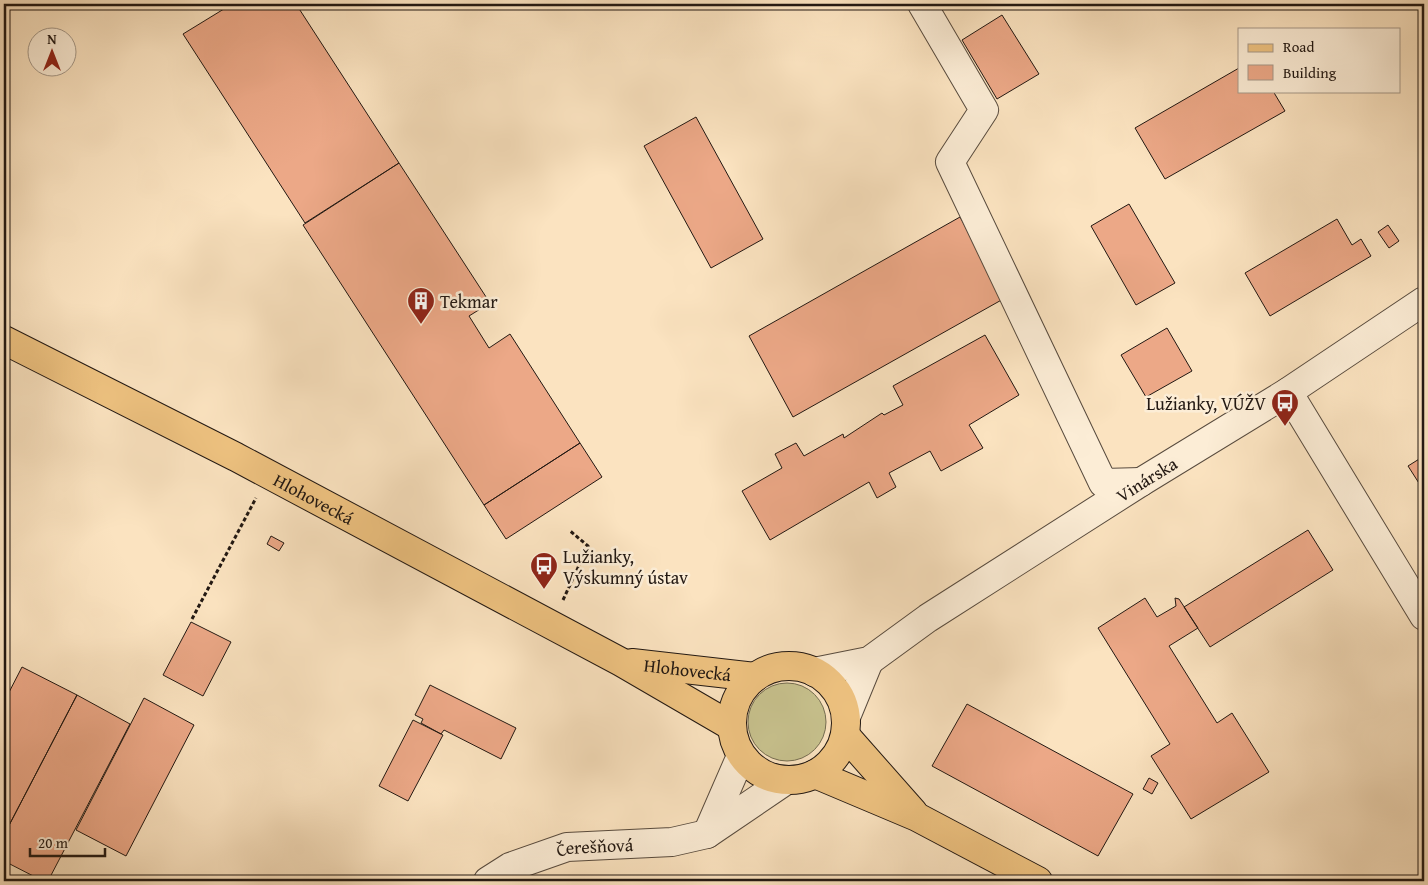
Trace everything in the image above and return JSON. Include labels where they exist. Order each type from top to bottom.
[{"type":"main road","name":"Hlohovecká","points":[[4,340],[236,457],[621,662],[731,726]]},
{"type":"main road","name":"Hlohovecká","points":[[621,662],[755,677]]},
{"type":"main road","points":[[790,666],[814,672],[835,690],[840,698],[845,726],[843,743],[834,758],[815,774],[801,779],[785,781],[768,777],[753,768],[741,756],[734,741],[731,726],[737,698],[747,684],[755,677],[771,669],[790,666]]},
{"type":"main road","points":[[845,726],[917,817]]},
{"type":"main road","points":[[815,774],[917,817],[1038,881]]},
{"type":"street","points":[[922,4],[984,110],[950,162],[1103,483],[1141,482]]},
{"type":"street","name":"Vinárska","points":[[814,672],[869,661],[928,618],[1141,482],[1288,392],[1424,301]]},
{"type":"street","points":[[1288,392],[1424,616]]},
{"type":"street","points":[[845,726],[869,661]]},
{"type":"street","points":[[707,834],[741,756]]},
{"type":"street","name":"Čerešňová","points":[[488,881],[510,867],[567,848],[672,842],[707,834],[785,781]]},
{"type":"path","points":[[192,619],[259,493]]},
{"type":"path","points":[[563,600],[588,546],[569,530]]},
{"type":"shaded area","points":[[779,683],[795,683],[809,689],[820,700],[826,714],[826,730],[820,744],[809,755],[795,761],[779,761],[765,755],[754,744],[748,730],[748,714],[754,700],[765,689]]},
{"type":"building","points":[[232,4],[296,4],[399,163],[305,223],[183,34]]},
{"type":"building","points":[[1002,15],[1039,74],[997,99],[962,40]]},
{"type":"building","points":[[1238,69],[1238,92],[1274,92],[1285,111],[1165,179],[1135,128]]},
{"type":"building","points":[[696,117],[763,239],[711,268],[644,146]]},
{"type":"building","name":"Tekmar","points":[[399,163],[490,303],[469,316],[489,348],[510,334],[580,443],[484,505],[303,225]]},
{"type":"building","points":[[1129,204],[1175,283],[1136,305],[1091,226]]},
{"type":"building","points":[[960,217],[1005,298],[793,417],[749,336]]},
{"type":"building","points":[[1337,219],[1352,245],[1361,239],[1371,256],[1270,316],[1245,273]]},
{"type":"building","points":[[1388,225],[1399,241],[1389,248],[1378,232]]},
{"type":"building","points":[[1167,328],[1192,371],[1146,397],[1121,355]]},
{"type":"building","points":[[985,335],[1019,395],[969,425],[983,448],[941,471],[930,451],[889,473],[896,487],[877,498],[869,482],[770,540],[742,491],[782,468],[775,454],[796,443],[804,456],[843,434],[844,438],[882,413],[884,415],[903,405],[893,386]]},
{"type":"building","points":[[580,443],[602,477],[506,539],[484,505]]},
{"type":"building","points":[[1424,456],[1424,491],[1408,466]]},
{"type":"building","points":[[4,464],[9,466],[4,477]]},
{"type":"building","points":[[1308,530],[1333,570],[1210,647],[1184,607]]},
{"type":"building","points":[[271,536],[284,543],[279,551],[267,544]]},
{"type":"building","points":[[1145,598],[1157,617],[1176,606],[1175,598],[1179,599],[1198,628],[1169,646],[1217,723],[1232,713],[1269,772],[1191,819],[1151,756],[1170,744],[1098,628]]},
{"type":"building","points":[[191,622],[231,642],[203,696],[163,675]]},
{"type":"building","points":[[22,667],[77,695],[4,835],[4,702]]},
{"type":"building","points":[[430,685],[516,728],[501,759],[444,730],[441,734],[421,723],[423,719],[415,715]]},
{"type":"building","points":[[77,695],[130,724],[48,881],[43,881],[4,861],[4,835]]},
{"type":"building","points":[[144,698],[194,725],[126,856],[76,830]]},
{"type":"building","points":[[967,704],[1133,794],[1098,856],[932,766]]},
{"type":"building","points":[[413,720],[443,735],[408,801],[379,786]]},
{"type":"building","points":[[1149,778],[1158,783],[1152,794],[1143,789]]},
{"type":"place","name":"Tekmar","points":[[421,325]]},
{"type":"place","name":"Lužianky, VÚŽV","points":[[1285,427]]},
{"type":"place","name":"Lužianky, Výskumný ústav","points":[[544,590]]}]
